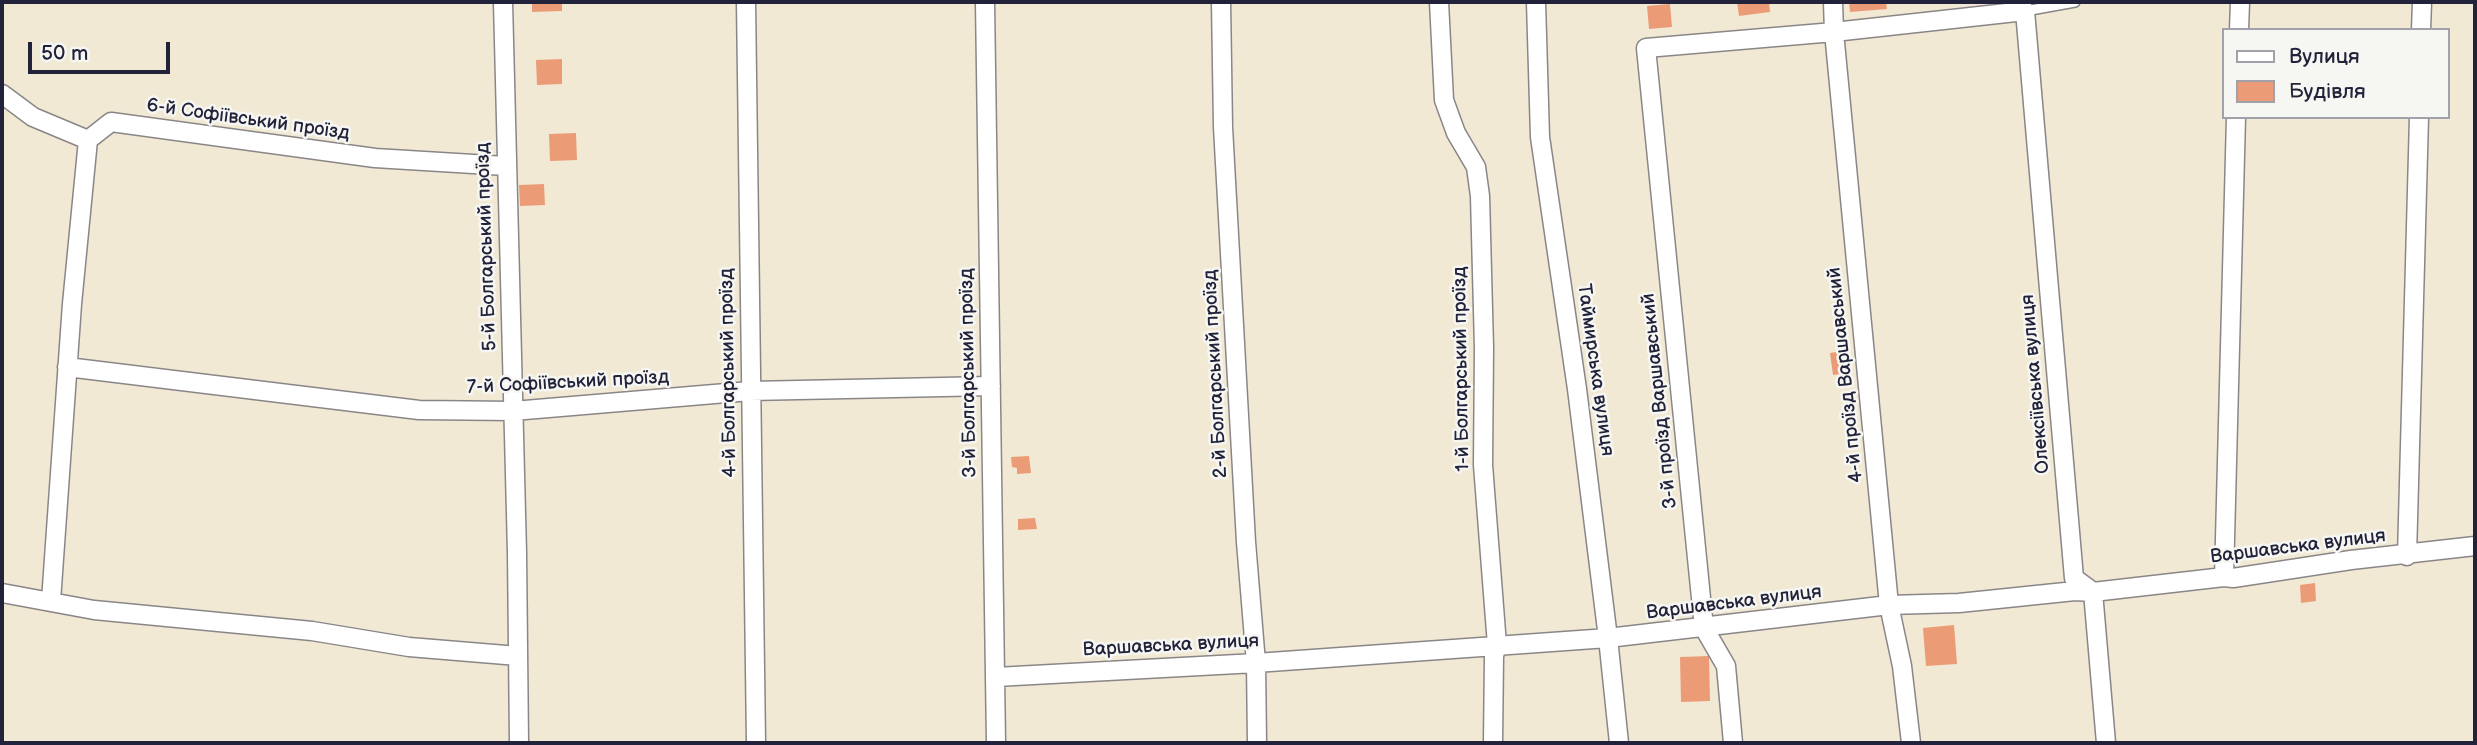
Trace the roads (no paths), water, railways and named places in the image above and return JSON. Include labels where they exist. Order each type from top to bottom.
[{"type":"street","name":"5-й Болгарський проїзд","points":[[503,2],[519,743]]},
{"type":"street","name":"4-й Болгарський проїзд","points":[[746,2],[756,743]]},
{"type":"street","name":"3-й Болгарський проїзд","points":[[985,2],[996,743]]},
{"type":"street","name":"2-й Болгарський проїзд","points":[[1221,2],[1223,127],[1245,528],[1256,663],[1257,743]]},
{"type":"street","name":"1-й Болгарський проїзд","points":[[1438,2],[1444,100],[1456,133],[1476,166],[1480,196],[1484,348],[1483,466],[1497,645],[1494,656],[1493,743]]},
{"type":"street","name":"Таймирська вулиця","points":[[1536,2],[1539,137],[1577,389],[1619,743]]},
{"type":"street","name":"4-й проїзд Варшавський","points":[[1833,2],[1889,605],[1902,666],[1911,743]]},
{"type":"street","points":[[2239,28],[2240,2]]},
{"type":"street","points":[[2421,28],[2422,2]]},
{"type":"street","points":[[1834,32],[2025,11]]},
{"type":"street","name":"Олексіївська вулиця","points":[[2025,11],[2074,578],[2093,592]]},
{"type":"street","name":"3-й проїзд Варшавський","points":[[1733,743],[1726,666],[1704,628],[1646,48],[1834,32]]},
{"type":"street","points":[[2,94],[33,117],[88,140],[67,367],[51,601]]},
{"type":"street","points":[[2224,577],[2236,119]]},
{"type":"street","points":[[2407,556],[2419,119]]},
{"type":"street","name":"6-й Софіївський проїзд","points":[[88,140],[111,122],[375,158],[506,166]]},
{"type":"street","name":"7-й Софіївський проїзд","points":[[67,367],[419,410],[513,411],[750,391],[990,386]]},
{"type":"street","name":"Варшавська вулиця","points":[[996,677],[1256,663],[1608,638],[1889,605],[1959,603],[2233,578],[2475,546]]},
{"type":"street","points":[[2093,592],[2106,743]]},
{"type":"street","points":[[2,593],[94,610],[312,631],[409,647],[519,656]]},
{"type":"lane","points":[[2025,11],[2075,2]]}]
